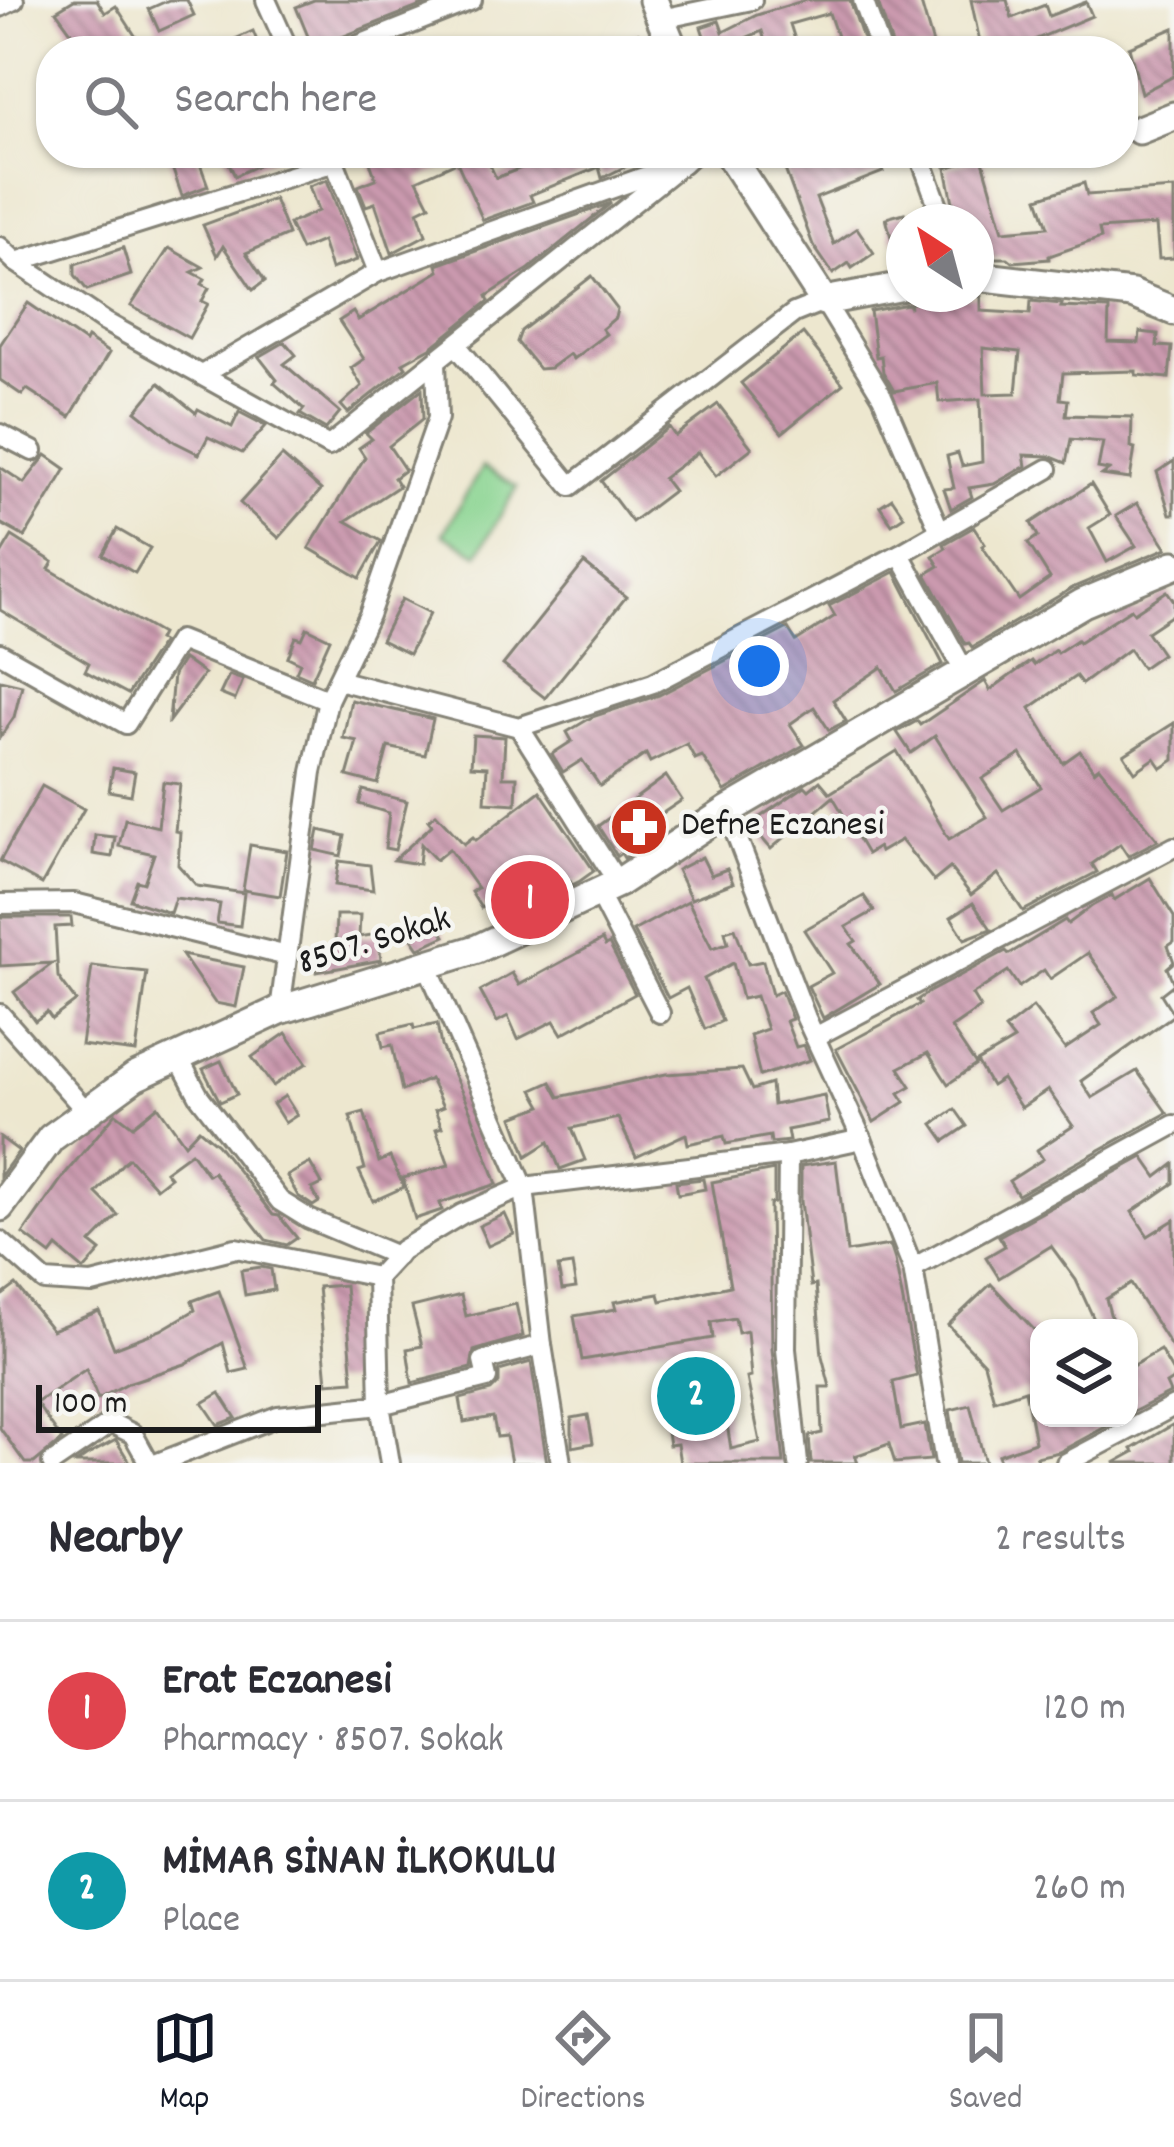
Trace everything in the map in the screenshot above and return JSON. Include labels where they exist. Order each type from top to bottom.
[{"type":"street","points":[[0,7],[14,0]]},
{"type":"street","points":[[266,0],[283,36]]},
{"type":"street","points":[[382,36],[472,0]]},
{"type":"street","points":[[657,9],[752,0]]},
{"type":"street","points":[[863,0],[876,36]]},
{"type":"street","points":[[1139,130],[1174,116]]},
{"type":"street","points":[[16,262],[300,168]]},
{"type":"street","points":[[337,168],[378,272]]},
{"type":"street","points":[[202,374],[378,272],[661,168]]},
{"type":"street","points":[[0,247],[105,322],[329,446],[676,168]]},
{"type":"street","points":[[738,168],[882,396],[940,530]]},
{"type":"street","points":[[924,168],[937,204]]},
{"type":"street","points":[[994,278],[1132,294],[1174,311]]},
{"type":"street","points":[[457,346],[571,486],[794,313],[824,301],[886,289]]},
{"type":"street","points":[[280,1010],[312,772],[328,700],[369,614],[438,418],[436,362]]},
{"type":"street","points":[[0,434],[33,451]]},
{"type":"street","points":[[338,680],[519,727],[653,682],[900,554],[1048,469]]},
{"type":"street","points":[[900,554],[965,672]]},
{"type":"street","name":"8507. Sokak","points":[[0,1208],[51,1138],[135,1077],[280,1010],[477,949],[608,887],[727,811],[1083,603],[1174,565]]},
{"type":"street","points":[[0,653],[126,724],[179,640],[328,700]]},
{"type":"street","points":[[519,727],[608,887],[660,1013]]},
{"type":"street","points":[[727,811],[815,1037],[862,1138],[913,1268],[945,1463]]},
{"type":"street","points":[[815,1037],[1174,847]]},
{"type":"street","points":[[0,904],[74,903],[287,956]]},
{"type":"street","points":[[427,965],[524,1187],[561,1463]]},
{"type":"street","points":[[0,1014],[87,1112]]},
{"type":"street","points":[[178,1057],[199,1096],[280,1201],[309,1219],[397,1256]]},
{"type":"street","points":[[913,1268],[1174,1125]]},
{"type":"street","points":[[390,1463],[380,1405],[377,1277],[397,1256],[463,1214],[524,1187],[788,1155],[862,1138]]},
{"type":"street","points":[[788,1155],[786,1349],[798,1463]]},
{"type":"street","points":[[0,1240],[45,1281],[92,1284],[236,1248],[377,1277]]},
{"type":"street","points":[[158,1463],[278,1416],[380,1405],[487,1378],[483,1361],[542,1345]]},
{"type":"street","points":[[1066,1463],[1174,1406]]},
{"type":"street","points":[[52,1463],[111,1423],[133,1434],[149,1463]]},
{"type":"green space","points":[[482,467],[517,487],[478,554],[443,534]]},
{"type":"building","points":[[74,0],[97,0],[105,13],[116,6],[135,36],[74,36],[56,11]]},
{"type":"building","points":[[169,0],[187,0],[194,15],[159,31],[149,9]]},
{"type":"building","points":[[314,0],[436,0],[344,36],[308,36],[296,7]]},
{"type":"building","points":[[806,0],[850,0],[862,36],[837,36],[829,13],[790,24],[794,36],[764,36],[762,31],[750,36],[704,36],[701,27],[719,21],[723,32],[757,15]]},
{"type":"building","points":[[877,0],[920,0],[931,36],[889,36]]},
{"type":"building","points":[[971,0],[1007,0],[1012,18],[1045,5],[1049,16],[1086,2],[1092,16],[1044,36],[979,36]]},
{"type":"building","points":[[1174,28],[1174,76],[1141,93],[1138,82],[1138,43]]},
{"type":"building","points":[[172,168],[201,168],[208,186],[182,196]]},
{"type":"building","points":[[372,168],[444,168],[417,180],[430,205],[418,211],[426,235],[392,253],[375,203],[366,206],[358,186],[376,179]]},
{"type":"building","points":[[460,168],[491,168],[496,178],[521,168],[597,168],[530,195],[533,202],[483,220]]},
{"type":"building","points":[[599,168],[622,168],[602,178]]},
{"type":"building","points":[[784,168],[881,168],[883,172],[816,198],[834,244],[857,228],[874,253],[833,274],[813,245]]},
{"type":"building","points":[[946,168],[985,168],[1003,231],[1048,227],[1038,198],[1084,183],[1087,195],[1174,189],[1174,258],[1159,259],[1156,225],[1099,229],[1101,238],[1049,259],[1013,262],[994,258],[994,204],[953,204]]},
{"type":"building","points":[[327,180],[357,260],[331,269],[322,241],[301,250],[289,224],[318,211],[309,186]]},
{"type":"building","points":[[274,199],[288,235],[246,253],[265,281],[253,290],[223,246],[217,256],[203,225]]},
{"type":"building","points":[[611,203],[529,269],[487,296],[489,301],[432,347],[403,363],[406,367],[348,413],[341,405],[362,386],[351,368],[364,359],[339,321],[353,312],[358,320],[439,271],[437,265]]},
{"type":"building","points":[[123,248],[131,275],[87,290],[75,275],[75,264]]},
{"type":"building","points":[[169,248],[203,267],[192,272],[205,279],[202,284],[209,288],[202,301],[208,304],[189,338],[131,306]]},
{"type":"building","points":[[592,276],[617,309],[615,318],[602,329],[606,334],[573,359],[569,354],[550,368],[539,369],[517,342],[521,331]]},
{"type":"building","points":[[1031,301],[1109,309],[1108,342],[1139,343],[1140,332],[1158,334],[1157,346],[1172,347],[1169,378],[1136,375],[1136,371],[1063,373],[1060,399],[1068,400],[1066,415],[1132,417],[1131,447],[1135,448],[1130,479],[1102,475],[1109,470],[1098,468],[1103,442],[1071,439],[1066,463],[1049,456],[1024,455],[1026,466],[994,484],[969,488],[972,497],[951,509],[944,489],[954,488],[947,456],[958,453],[962,466],[982,462],[980,399],[939,402],[937,383],[894,391],[883,372],[881,356],[876,357],[870,311],[1030,314]],"holes":[[[983,348],[1020,352],[1016,393],[985,394]]]},
{"type":"building","points":[[28,303],[109,353],[70,417],[27,389],[22,395],[0,380],[0,345]]},
{"type":"building","points":[[803,333],[843,384],[782,433],[741,383]]},
{"type":"building","points":[[285,342],[296,355],[284,364],[340,412],[326,429],[300,414],[304,409],[274,383],[277,380],[259,357]]},
{"type":"building","points":[[159,383],[196,413],[198,409],[232,427],[239,412],[266,426],[242,453],[208,437],[199,454],[175,442],[136,411]]},
{"type":"building","points":[[422,389],[423,419],[389,446],[405,470],[394,478],[399,486],[346,521],[381,541],[360,578],[309,548],[365,457],[359,448],[372,439],[366,433]]},
{"type":"building","points":[[718,404],[752,448],[716,476],[698,452],[663,478],[673,491],[632,522],[601,481],[669,427],[675,436]]},
{"type":"building","points":[[46,455],[66,469],[25,537],[0,523],[0,467],[24,483]]},
{"type":"building","points":[[282,456],[321,490],[279,538],[240,503]]},
{"type":"building","points":[[1174,461],[1174,514],[1170,514],[1157,472]]},
{"type":"building","points":[[1091,484],[1110,515],[1089,528],[1107,562],[1136,546],[1116,516],[1137,503],[1167,548],[1074,587],[972,647],[965,644],[926,574],[939,566],[933,556],[974,527],[1019,600],[1050,578],[1028,543],[1038,536],[1031,523]]},
{"type":"building","points":[[892,498],[904,516],[892,524],[880,506]]},
{"type":"building","points":[[117,529],[150,548],[135,573],[103,555]]},
{"type":"building","points":[[12,536],[53,562],[49,569],[161,634],[158,640],[162,642],[128,694],[85,671],[89,663],[0,610],[0,556]]},
{"type":"building","points":[[584,563],[626,597],[545,698],[503,665]]},
{"type":"building","points":[[895,572],[943,664],[896,691],[882,667],[833,700],[846,721],[829,730],[814,707],[790,724],[804,745],[725,791],[702,756],[695,759],[687,744],[650,762],[646,754],[600,786],[582,760],[563,772],[552,754],[572,741],[567,732],[592,717],[659,695],[788,628],[796,641],[835,616],[829,606]]},
{"type":"building","points":[[1167,591],[1174,601],[1174,614],[1147,632],[1162,654],[1142,668],[1129,649],[1082,684],[1076,676],[1030,708],[1063,763],[1080,751],[1094,771],[1099,767],[1158,840],[1128,856],[1120,844],[1092,864],[1097,872],[1023,911],[998,874],[971,895],[950,868],[934,881],[901,840],[867,854],[833,797],[771,849],[750,824],[805,786],[809,790],[820,781],[830,793],[897,751],[949,839],[987,817],[935,736],[911,753],[897,732],[917,721],[920,725],[985,681],[990,690],[1031,661],[1034,665],[1055,650],[1079,642],[1131,609],[1134,613]],"holes":[[[1021,754],[1041,787],[1003,810],[982,779]]]},
{"type":"building","points":[[402,599],[430,613],[409,654],[381,640]]},
{"type":"building","points":[[307,628],[330,639],[312,679],[296,672],[300,663],[288,657],[296,637],[302,639]]},
{"type":"building","points":[[183,659],[204,674],[169,721],[173,675]]},
{"type":"building","points":[[229,675],[243,680],[235,700],[220,694]]},
{"type":"building","points":[[0,680],[22,685],[14,717],[0,737]]},
{"type":"building","points":[[351,700],[433,719],[425,755],[388,747],[378,784],[347,776],[357,741],[343,738]]},
{"type":"building","points":[[1174,723],[1174,760],[1162,768],[1155,758],[1135,772],[1124,755]]},
{"type":"building","points":[[473,735],[505,737],[503,777],[517,777],[516,804],[485,802],[487,767],[471,766]]},
{"type":"building","points":[[113,768],[135,772],[131,795],[109,791]]},
{"type":"building","points":[[666,776],[682,800],[654,819],[662,832],[624,858],[621,853],[617,856],[598,826]]},
{"type":"building","points":[[163,782],[180,784],[175,831],[180,832],[178,865],[197,886],[244,893],[240,926],[217,923],[220,904],[175,898],[170,913],[130,900],[137,881],[144,883],[154,854],[119,846],[125,819],[158,827]]},
{"type":"building","points":[[42,786],[84,809],[42,884],[0,861]]},
{"type":"building","points":[[363,790],[407,801],[395,850],[385,848],[389,813],[359,804]]},
{"type":"building","points":[[540,791],[594,871],[572,885],[570,881],[525,907],[515,887],[481,908],[471,892],[477,888],[449,849],[436,860],[421,844],[419,864],[394,860],[432,825],[428,820],[436,814],[464,844]]},
{"type":"building","points":[[319,830],[345,836],[341,856],[315,850]]},
{"type":"building","points":[[95,835],[115,837],[112,857],[93,854]]},
{"type":"building","points":[[250,845],[287,851],[280,896],[243,890]]},
{"type":"building","points":[[702,857],[711,875],[727,869],[733,883],[691,899],[677,870]]},
{"type":"building","points":[[339,861],[370,865],[373,890],[335,885]]},
{"type":"building","points":[[1150,878],[1174,917],[1174,942],[1168,946],[1174,962],[1167,968],[1174,984],[1161,994],[1174,1015],[1081,1081],[1092,1098],[1137,1071],[1167,1113],[1018,1195],[1009,1181],[1043,1159],[1037,1150],[1073,1126],[1048,1090],[1021,1108],[1002,1079],[991,1086],[977,1062],[1014,1040],[1005,1029],[1033,1007],[1065,1049],[1101,1025],[1093,1013],[1118,996],[1088,953],[1050,979],[1044,970],[1019,987],[1008,971],[972,995],[980,1008],[951,1028],[976,1065],[948,1084],[928,1053],[899,1068],[911,1086],[899,1093],[905,1102],[874,1122],[836,1049],[920,1004],[917,1000],[929,992]]},
{"type":"building","points":[[864,896],[874,911],[846,927],[856,941],[851,944],[880,984],[823,1018],[808,986],[832,973],[804,930]]},
{"type":"building","points":[[688,901],[712,948],[728,943],[725,931],[735,928],[748,964],[763,961],[772,995],[781,991],[792,1019],[786,1021],[796,1047],[804,1045],[810,1060],[760,1076],[750,1035],[767,1029],[756,996],[742,999],[733,963],[704,979],[722,1021],[705,1029],[687,988],[668,998],[633,931]]},
{"type":"building","points":[[973,903],[991,929],[965,939],[951,917]]},
{"type":"building","points":[[336,915],[360,915],[359,937],[378,934],[381,960],[317,972],[312,949],[335,944]]},
{"type":"building","points":[[432,916],[445,936],[419,948],[408,932]]},
{"type":"building","points":[[0,917],[71,917],[72,926],[55,927],[58,977],[76,1001],[52,1019],[47,1012],[35,1021],[14,992],[53,963],[0,966]]},
{"type":"building","points":[[602,940],[605,946],[609,944],[635,994],[562,1034],[554,1021],[518,1039],[508,1016],[497,1022],[480,991],[512,973],[519,985]]},
{"type":"building","points":[[182,955],[244,967],[236,1007],[215,1003]]},
{"type":"building","points":[[92,966],[147,972],[136,1052],[81,1045]]},
{"type":"building","points":[[413,1024],[414,1029],[437,1024],[441,1046],[497,1184],[440,1203],[442,1210],[415,1219],[403,1178],[449,1165],[436,1129],[442,1127],[435,1110],[443,1107],[430,1079],[402,1091],[392,1045],[383,1047],[380,1032]]},
{"type":"building","points":[[286,1033],[307,1063],[273,1086],[252,1057]]},
{"type":"building","points":[[221,1061],[237,1094],[220,1102],[203,1069]]},
{"type":"building","points":[[742,1069],[752,1090],[771,1084],[773,1105],[824,1095],[829,1122],[787,1130],[789,1141],[771,1143],[770,1136],[726,1144],[724,1136],[688,1144],[686,1134],[636,1157],[618,1118],[572,1128],[585,1160],[560,1169],[549,1142],[527,1156],[513,1117],[542,1106],[533,1090],[551,1082],[559,1097],[666,1074]]},
{"type":"building","points":[[285,1096],[297,1115],[285,1123],[273,1104]]},
{"type":"building","points":[[158,1106],[185,1144],[199,1129],[217,1144],[297,1238],[287,1245],[266,1240],[213,1172],[208,1175],[191,1152],[165,1171],[170,1177],[156,1188],[129,1158],[123,1163],[96,1193],[118,1215],[91,1243],[101,1251],[84,1270],[57,1247],[51,1255],[23,1234],[116,1113],[133,1126]]},
{"type":"building","points":[[955,1109],[967,1126],[945,1141],[933,1124]]},
{"type":"building","points":[[364,1112],[379,1162],[390,1157],[404,1187],[373,1201],[359,1171],[365,1169],[350,1116]]},
{"type":"building","points":[[0,1137],[19,1151],[0,1177]]},
{"type":"building","points":[[1143,1157],[1157,1177],[1174,1164],[1174,1183],[1132,1212],[1148,1236],[1174,1220],[1174,1351],[1131,1284],[1106,1299],[1112,1319],[1094,1319],[1076,1280],[1051,1246],[999,1278],[986,1257],[1005,1246],[999,1236]]},
{"type":"building","points":[[836,1161],[847,1252],[890,1245],[895,1260],[917,1376],[893,1382],[901,1429],[925,1424],[931,1460],[895,1463],[889,1444],[855,1456],[858,1463],[811,1463],[809,1436],[822,1433],[820,1387],[830,1387],[822,1356],[816,1285],[811,1286],[801,1166]]},
{"type":"building","points":[[310,1163],[322,1184],[312,1189],[319,1202],[313,1206],[298,1196],[287,1176]]},
{"type":"building","points":[[774,1170],[774,1203],[770,1204],[772,1349],[784,1463],[680,1463],[677,1444],[669,1445],[665,1418],[672,1416],[666,1375],[718,1367],[731,1449],[760,1442],[747,1378],[751,1377],[747,1331],[738,1333],[735,1318],[711,1322],[713,1338],[582,1360],[574,1316],[616,1309],[614,1302],[659,1294],[661,1301],[730,1286],[712,1182]]},
{"type":"building","points":[[703,1179],[705,1189],[678,1194],[676,1182]]},
{"type":"building","points":[[505,1214],[514,1234],[488,1246],[479,1226]]},
{"type":"building","points":[[572,1265],[576,1288],[562,1290],[558,1267]]},
{"type":"building","points":[[271,1269],[274,1290],[245,1295],[241,1270]]},
{"type":"building","points":[[991,1284],[1030,1325],[1030,1416],[1025,1390],[994,1400],[984,1363],[948,1325]]},
{"type":"building","points":[[16,1285],[52,1330],[99,1311],[114,1348],[161,1330],[195,1310],[192,1301],[219,1291],[248,1369],[231,1373],[223,1343],[185,1364],[128,1383],[98,1399],[86,1369],[36,1403],[62,1440],[34,1463],[25,1463],[0,1428],[0,1297]]},
{"type":"building","points":[[345,1285],[353,1381],[327,1383],[318,1287]]},
{"type":"building","points":[[461,1295],[466,1316],[516,1304],[523,1336],[474,1351],[471,1368],[412,1383],[407,1349],[422,1346],[412,1307]]},
{"type":"building","points":[[1160,1350],[1174,1379],[1166,1384],[1170,1393],[1138,1409],[1138,1363]]},
{"type":"building","points":[[531,1362],[547,1463],[511,1463],[506,1436],[497,1437],[493,1417],[464,1422],[460,1399],[491,1391],[499,1383],[499,1371]]},
{"type":"building","points":[[220,1393],[236,1418],[218,1425],[203,1403]]},
{"type":"building","points":[[970,1405],[985,1463],[958,1463],[950,1410]]},
{"type":"building","points":[[588,1415],[593,1443],[572,1447],[572,1418]]},
{"type":"building","points":[[1174,1424],[1174,1463],[1114,1463],[1132,1449]]},
{"type":"building","points":[[1032,1427],[1105,1427],[1059,1452],[1036,1457],[1038,1463],[1001,1463],[998,1455],[1035,1442]]},
{"type":"building","points":[[116,1440],[130,1463],[76,1463],[86,1456]]},
{"type":"place","name":"Defne Eczanesi","points":[[639,827]]},
{"type":"place","name":"Erat Eczanesi","points":[[530,900]]},
{"type":"place","name":"MİMAR SİNAN İLKOKULU","points":[[696,1396]]}]
